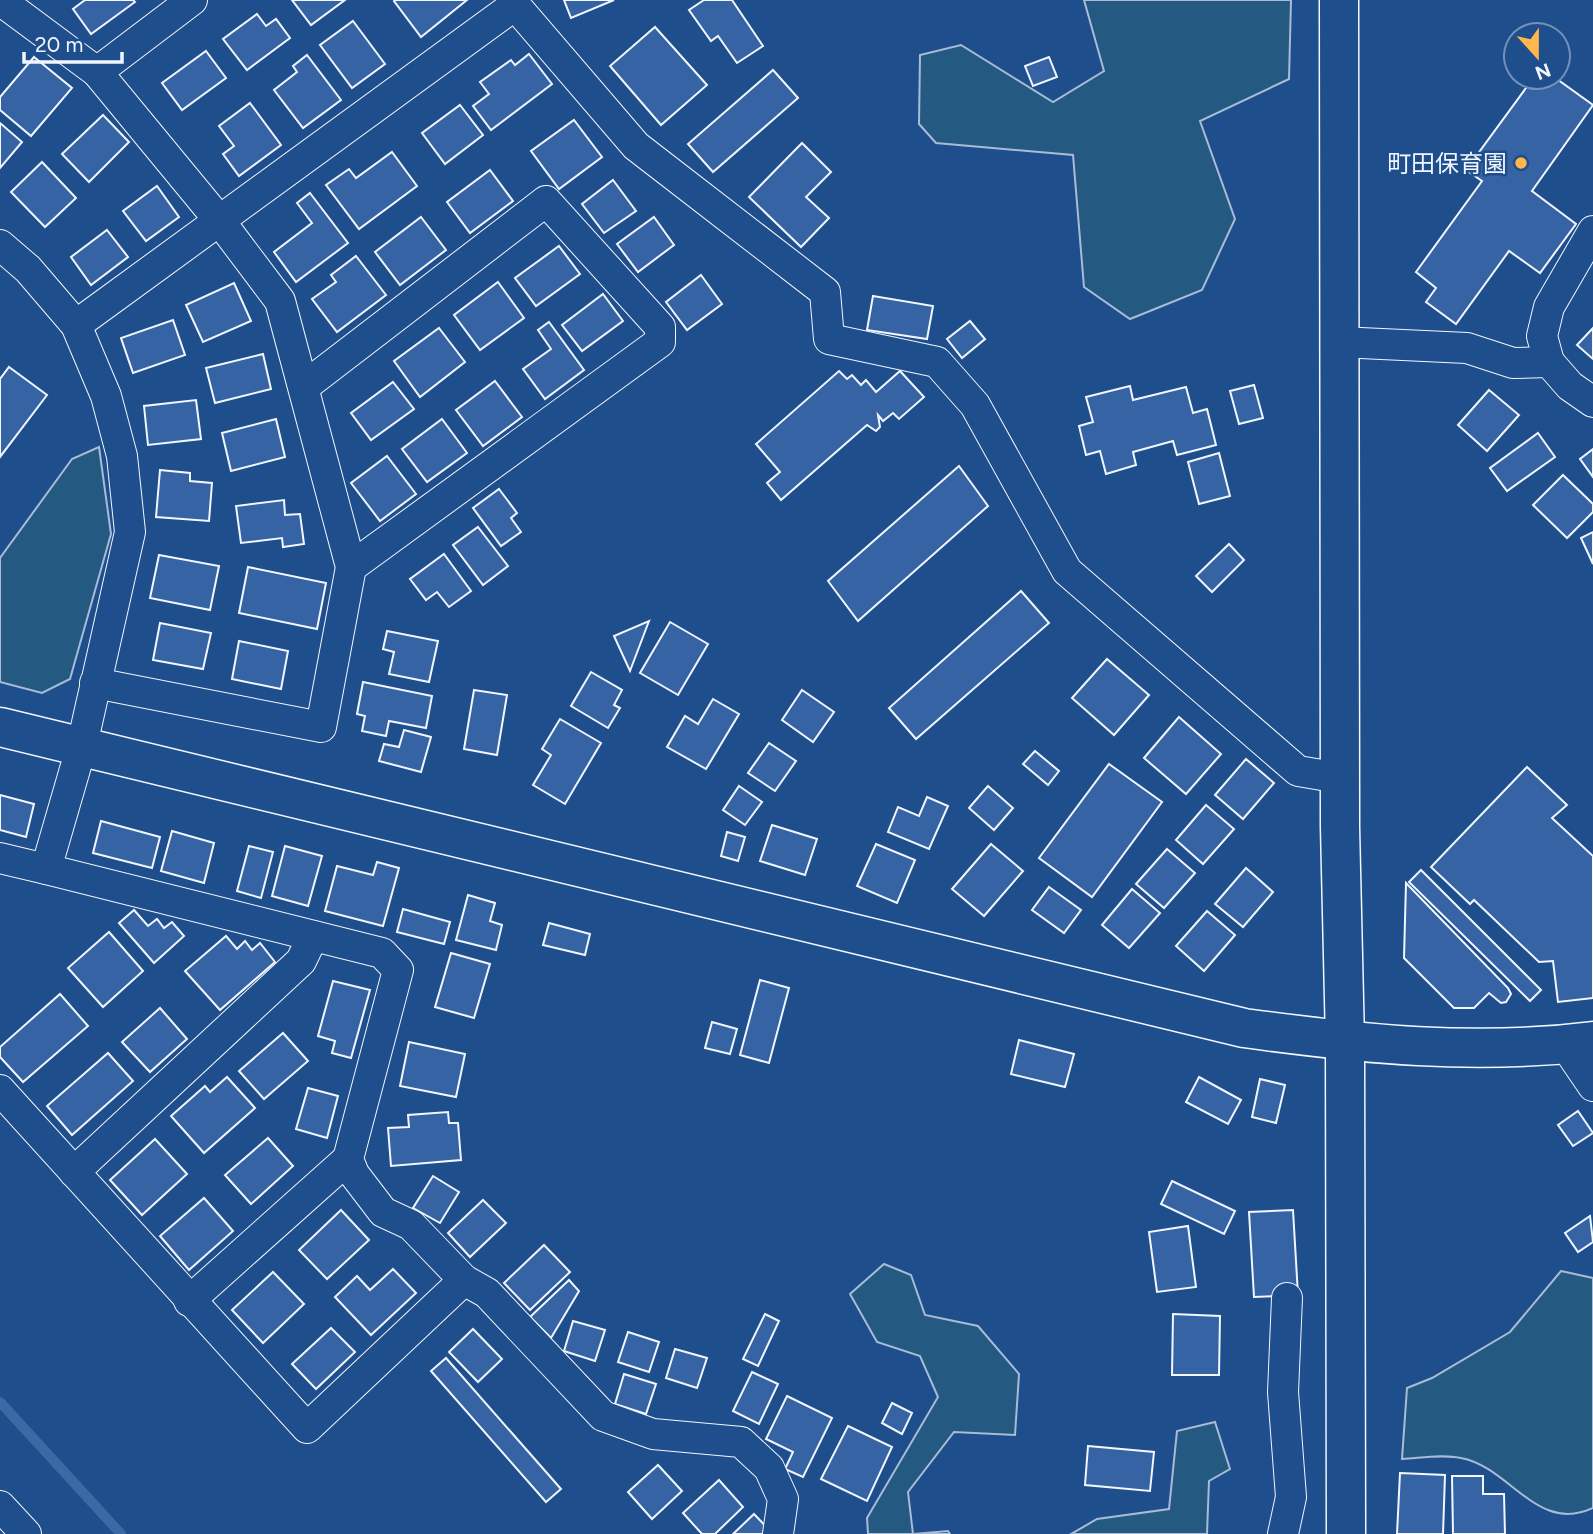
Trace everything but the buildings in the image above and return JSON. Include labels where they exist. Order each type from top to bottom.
[{"type":"street","points":[[0,0],[97,72],[219,220],[280,301],[305,386],[351,567],[321,727],[95,683]]},
{"type":"street","points":[[97,72],[192,0]]},
{"type":"street","points":[[1339,0],[1339,778],[1345,1042],[1346,1534]]},
{"type":"street","points":[[76,325],[515,5],[636,146],[825,292],[829,339],[937,362],[975,405],[1066,571],[1298,771],[1339,778]]},
{"type":"street","points":[[305,386],[546,201],[660,327],[660,342],[351,567]]},
{"type":"street","points":[[1593,231],[1549,307],[1542,336],[1549,362],[1570,386],[1593,402]]},
{"type":"street","points":[[0,245],[29,269],[76,325],[106,396],[122,456],[130,532],[82,745],[46,869]]},
{"type":"street","points":[[1339,342],[1467,348],[1513,363],[1549,362]]},
{"type":"street","points":[[0,727],[1244,1028],[1345,1042],[1442,1049],[1517,1049],[1579,1043],[1593,1086]]},
{"type":"street","points":[[0,858],[382,953],[398,970],[348,1159],[190,1301]]},
{"type":"street","points":[[74,1172],[301,961],[313,936]]},
{"type":"street","points":[[0,1090],[307,1428],[464,1280]]},
{"type":"street","points":[[348,1159],[354,1174],[383,1212],[411,1224],[464,1280],[487,1293],[603,1416],[653,1434],[741,1442],[769,1468],[783,1499],[778,1534]]},
{"type":"street","points":[[1283,1534],[1291,1497],[1283,1392],[1287,1298]]},
{"type":"street","points":[[0,1506],[26,1534]]},
{"type":"shaded area","points":[[1084,0],[1291,0],[1289,79],[1200,121],[1235,219],[1202,290],[1130,319],[1084,287],[1073,155],[936,143],[919,124],[920,55],[961,45],[1053,102],[1104,71]]},
{"type":"shaded area","points":[[99,447],[111,534],[70,679],[42,693],[0,682],[0,558],[72,459]]},
{"type":"shaded area","points":[[884,1264],[911,1275],[925,1315],[978,1326],[1019,1374],[1015,1435],[954,1432],[908,1492],[913,1534],[868,1534],[867,1518],[938,1397],[920,1356],[877,1342],[850,1294]]},
{"type":"shaded area","points":[[1561,1271],[1593,1278],[1593,1508],[1573,1514],[1540,1506],[1494,1473],[1461,1458],[1439,1456],[1402,1459],[1407,1388],[1432,1378],[1510,1332]]},
{"type":"shaded area","points":[[1215,1422],[1230,1469],[1209,1481],[1207,1534],[1071,1534],[1097,1519],[1169,1509],[1177,1431]]},
{"type":"shaded area","points":[[948,1531],[950,1534],[913,1534]]},
{"type":"waterway","points":[[0,1402],[121,1534]]},
{"type":"place","name":"町田保育園","points":[[1521,163]]}]
